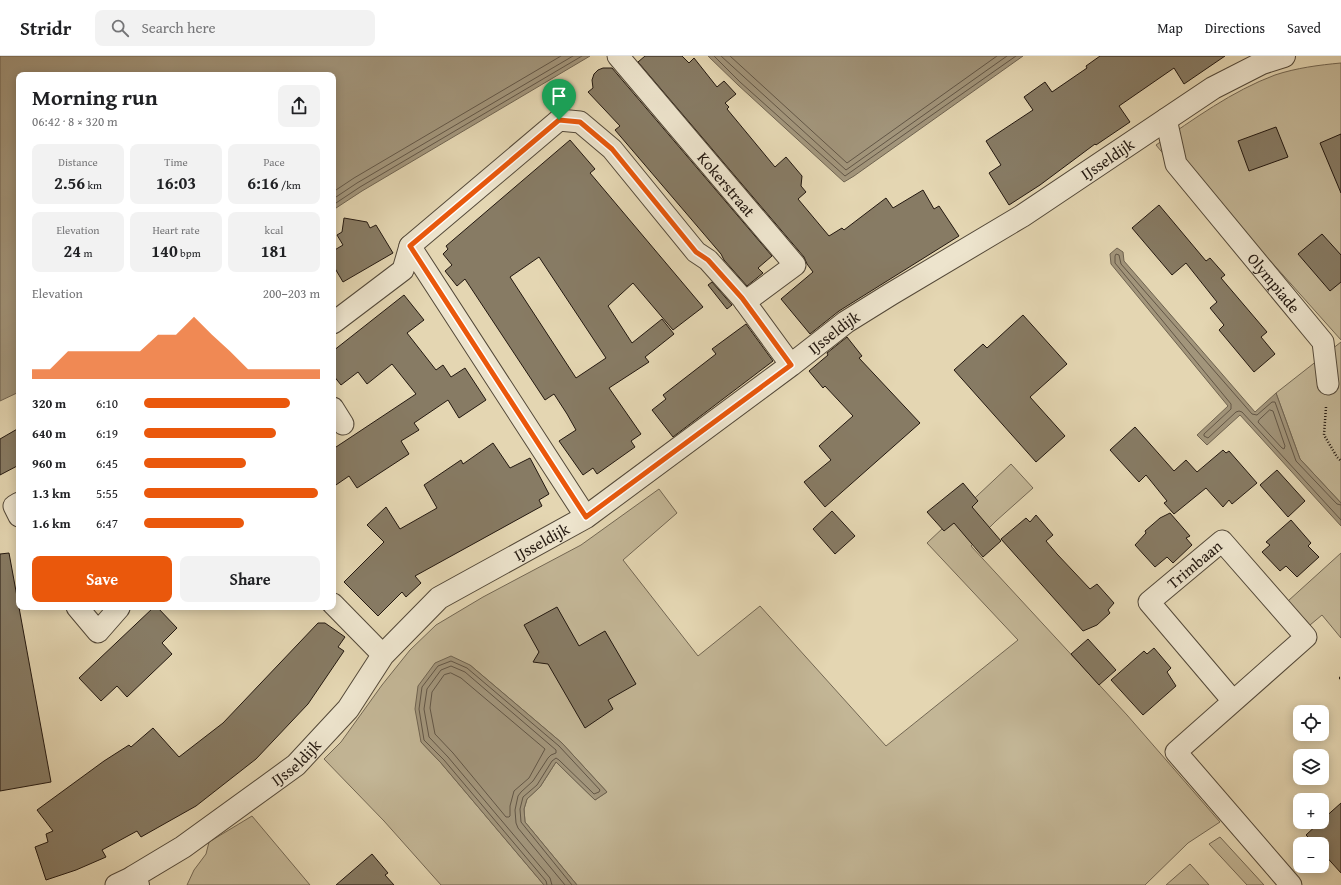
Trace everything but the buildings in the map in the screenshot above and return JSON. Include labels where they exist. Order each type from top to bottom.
[{"type":"street","name":"Kokerstraat","points":[[618,56],[795,265],[745,302]]},
{"type":"street","name":"IJsseldijk","points":[[129,882],[183,847],[296,765],[348,709],[384,655],[439,598],[586,517],[791,365],[846,322],[1022,216],[1213,88],[1262,63],[1284,56]]},
{"type":"street","name":"Olympiade","points":[[1166,119],[1176,164],[1322,342],[1328,384]]},
{"type":"street","points":[[336,321],[403,270],[410,246],[559,120],[580,122],[612,149],[696,252],[708,260],[745,302],[791,365]]},
{"type":"street","points":[[410,246],[586,517]]},
{"type":"street","name":"Trimbaan","points":[[1233,701],[1148,602],[1222,541],[1306,637],[1176,752],[1291,885]]},
{"type":"street","points":[[336,607],[384,655]]},
{"type":"street","points":[[80,610],[98,632],[117,610]]},
{"type":"path","points":[[1328,384],[1324,435],[1341,461]]},
{"type":"shaded area","points":[[1341,63],[1341,340],[1225,210],[1207,206],[1156,145],[1228,97],[1259,82],[1291,70]]},
{"type":"shaded area","points":[[1341,342],[1341,503],[1300,459],[1276,393]]},
{"type":"shaded area","points":[[1011,464],[1033,488],[971,546],[1127,715],[1220,822],[1188,843],[1145,885],[577,885],[525,822],[524,809],[527,799],[540,787],[556,762],[595,800],[607,792],[562,743],[470,665],[421,742],[441,763],[544,885],[441,885],[384,821],[324,759],[341,742],[382,685],[410,650],[436,625],[483,597],[581,545],[659,489],[677,513],[623,560],[698,656],[760,606],[886,746],[1018,640],[927,543]]},
{"type":"shaded area","points":[[1341,553],[1341,638],[1322,615],[1310,625],[1288,601]]},
{"type":"shaded area","points":[[252,816],[310,885],[187,885],[194,870],[206,854],[209,842]]},
{"type":"shaded area","points":[[1220,837],[1264,885],[1247,885],[1209,844]]},
{"type":"shaded area","points":[[1190,864],[1209,885],[1166,885]]},
{"type":"water","points":[[0,56],[590,56],[362,191],[336,208],[336,72],[16,72],[16,393],[0,401]]},
{"type":"water","points":[[708,56],[1023,56],[844,182]]},
{"type":"water","points":[[1117,248],[1123,252],[1124,261],[1255,412],[1276,393],[1300,459],[1341,503],[1341,526],[1240,415],[1207,445],[1197,435],[1228,406],[1111,264],[1110,254]]},
{"type":"water","points":[[451,656],[470,665],[562,743],[607,792],[595,800],[556,762],[540,787],[527,799],[524,809],[525,822],[577,885],[544,885],[441,763],[421,742],[415,709],[418,686],[435,663]]},
{"type":"route","points":[[559,120],[580,122],[612,149],[696,252],[708,260],[742,298],[791,365],[586,517],[410,246],[559,120]]}]
